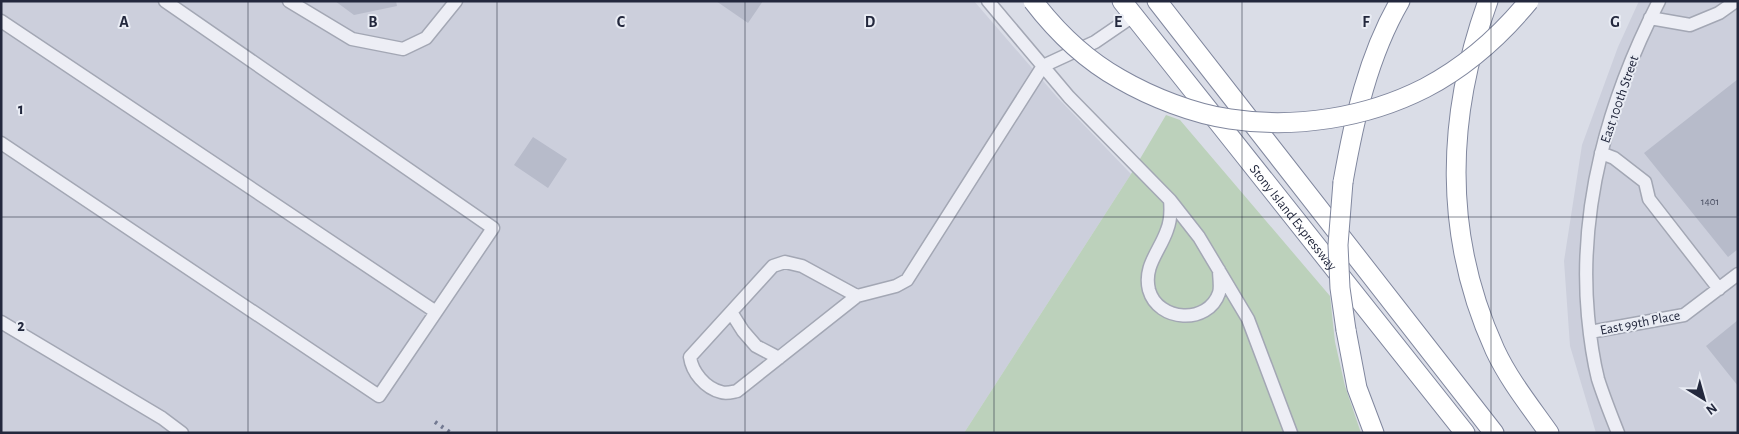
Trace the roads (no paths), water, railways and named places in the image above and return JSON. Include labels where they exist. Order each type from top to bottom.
[{"type":"highway","points":[[1033,1],[1048,20],[1088,57],[1120,79],[1157,97],[1195,111],[1229,119],[1270,122],[1312,121],[1349,115],[1388,104],[1426,88],[1457,68],[1486,45],[1512,22],[1529,1]]},
{"type":"highway","name":"Stony Island Expressway","points":[[1157,1],[1494,433]]},
{"type":"highway","points":[[1174,1],[1198,53]]},
{"type":"highway","points":[[1374,433],[1358,388],[1346,330],[1340,288],[1338,245],[1343,182],[1361,97],[1380,42],[1400,1]]},
{"type":"highway","points":[[1488,1],[1475,39],[1460,106],[1455,183],[1463,252],[1482,319],[1496,351],[1516,388],[1549,433]]},
{"type":"highway","name":"Stony Island Expressway","points":[[1127,8],[1465,433]]},
{"type":"street","points":[[1,143],[379,396],[493,228],[166,1]]},
{"type":"street","points":[[289,1],[352,39],[403,49],[426,38],[456,1]]},
{"type":"street","points":[[988,1],[1069,96],[1170,200],[1199,237],[1248,319],[1291,433]]},
{"type":"street","name":"East 100th Street","points":[[1618,433],[1598,378],[1590,332],[1585,260],[1591,201],[1601,153],[1629,67],[1659,1]]},
{"type":"street","points":[[1650,18],[1690,25],[1720,13],[1736,1]]},
{"type":"street","points":[[856,296],[802,266],[785,262],[773,266],[690,357],[691,365],[710,388],[723,393],[737,391],[856,296],[896,286],[907,280],[1043,66],[1095,42],[1127,8]]},
{"type":"street","points":[[1,21],[436,312]]},
{"type":"street","points":[[1601,153],[1614,158],[1645,182],[1649,199],[1719,289]]},
{"type":"street","points":[[1170,200],[1171,218],[1167,231],[1151,262],[1147,278],[1150,292],[1157,306],[1172,315],[1187,317],[1202,312],[1212,304],[1219,292],[1219,270]]},
{"type":"street","name":"East 99th Place","points":[[1590,332],[1684,315],[1738,274]]},
{"type":"street","points":[[731,312],[756,346],[779,358]]},
{"type":"street","points":[[1,322],[154,413],[182,433]]},
{"type":"street","points":[[1452,416],[1470,402]]},
{"type":"railway","points":[[435,422],[451,433]]}]
